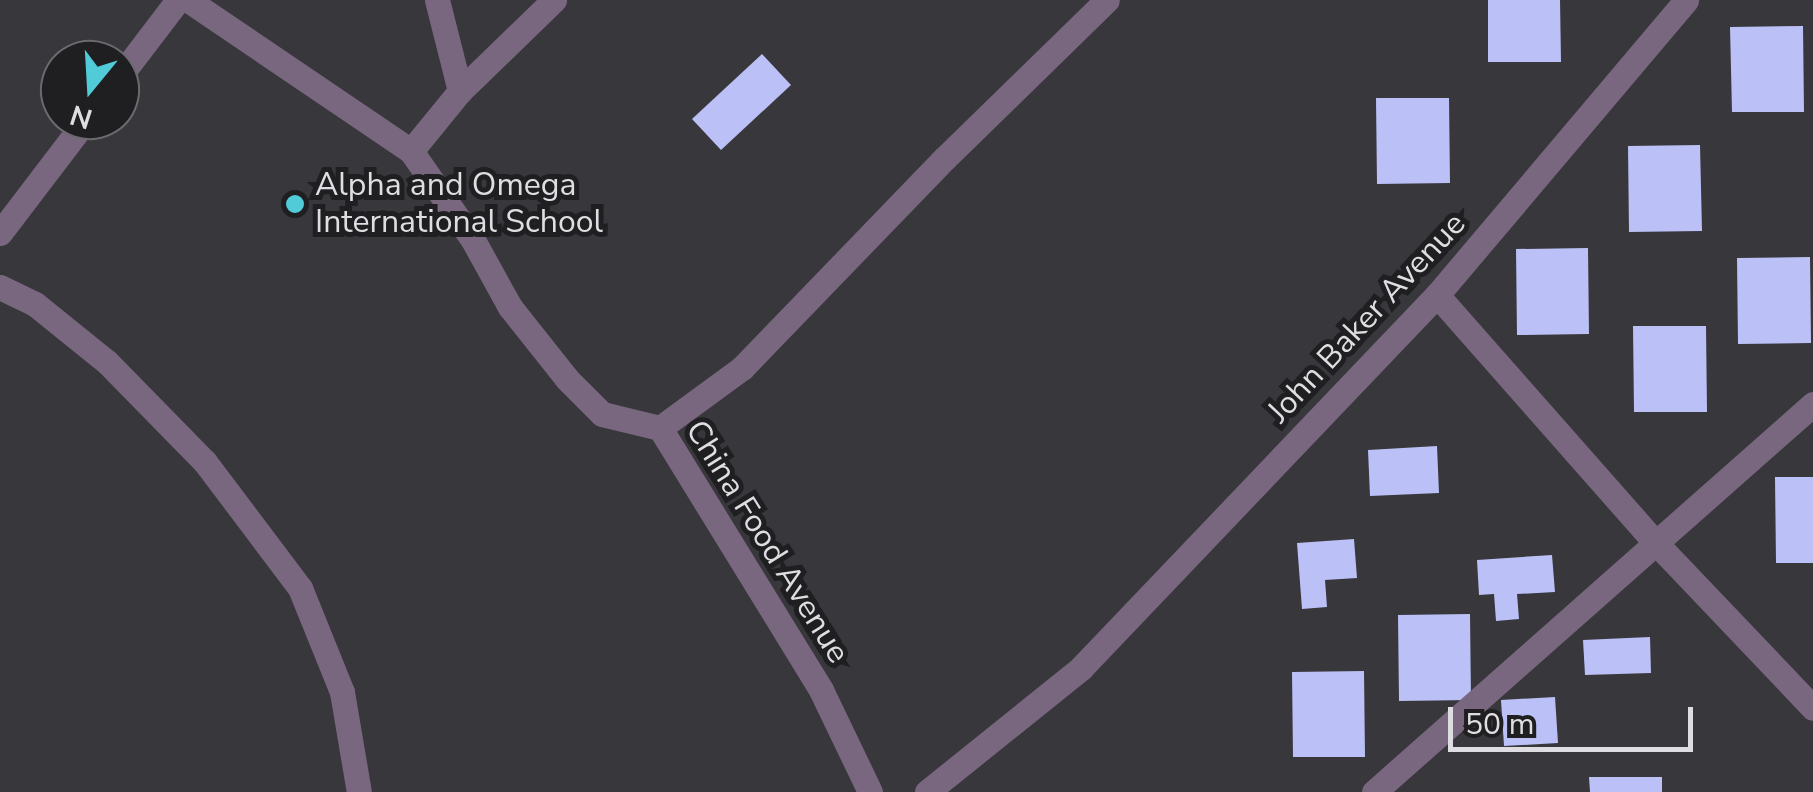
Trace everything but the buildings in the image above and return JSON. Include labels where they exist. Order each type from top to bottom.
[{"type":"street","points":[[140,50],[178,0]]},
{"type":"street","name":"China Food Avenue","points":[[188,0],[411,150],[474,240],[510,307],[567,379],[602,414],[660,428],[821,690],[870,792]]},
{"type":"street","points":[[438,0],[460,91]]},
{"type":"street","points":[[411,150],[460,91],[554,0]]},
{"type":"street","points":[[660,428],[742,368],[945,158],[1107,0]]},
{"type":"street","name":"John Baker Avenue","points":[[927,792],[1081,668],[1437,295],[1686,0]]},
{"type":"street","points":[[0,233],[71,140]]},
{"type":"street","points":[[0,287],[35,304],[107,362],[205,462],[300,588],[342,692],[359,792]]},
{"type":"street","points":[[1437,295],[1655,542],[1813,708]]},
{"type":"street","points":[[1374,792],[1813,404]]},
{"type":"place","name":"Alpha and Omega International School","points":[[295,204]]}]
